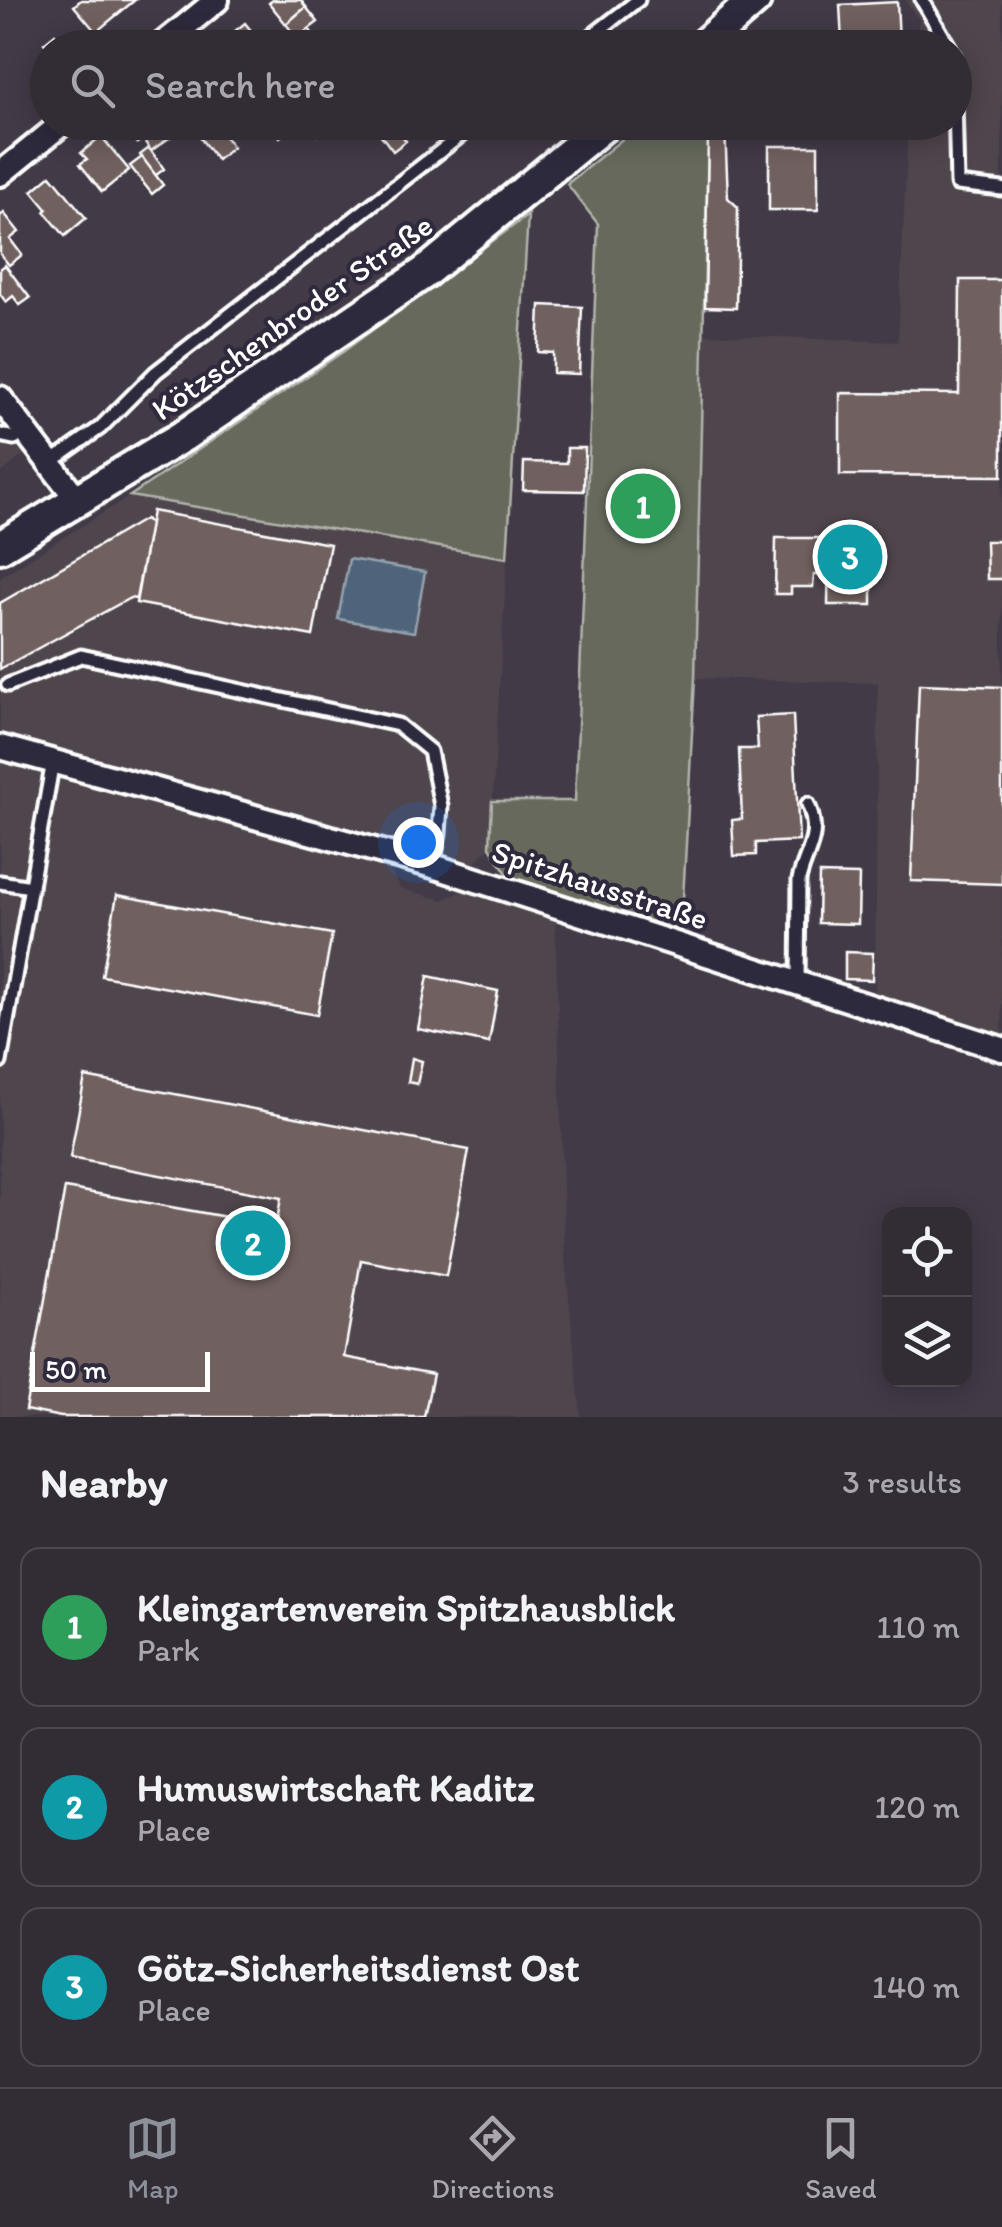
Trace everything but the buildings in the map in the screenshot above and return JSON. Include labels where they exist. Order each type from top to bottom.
[{"type":"street","points":[[721,30],[756,0]]},
{"type":"street","points":[[178,30],[208,3]]},
{"type":"street","points":[[0,174],[42,140]]},
{"type":"street","name":"Kötzschenbroder Straße","points":[[0,547],[182,436],[424,273],[586,140]]},
{"type":"street","points":[[0,398],[77,500]]},
{"type":"street","name":"Spitzhausstraße","points":[[0,747],[433,866],[1002,1049]]},
{"type":"lane","points":[[599,30],[638,0]]},
{"type":"lane","points":[[922,0],[940,30]]},
{"type":"lane","points":[[50,462],[100,428],[156,372],[455,140]]},
{"type":"lane","points":[[955,140],[956,184],[1002,189]]},
{"type":"lane","points":[[0,435],[14,438],[27,434]]},
{"type":"lane","points":[[8,685],[81,656],[398,725],[430,751],[441,806],[433,866]]},
{"type":"lane","points":[[0,1062],[53,761]]},
{"type":"lane","points":[[798,983],[798,880],[814,838],[814,819],[808,804]]},
{"type":"lane","points":[[0,882],[31,887]]},
{"type":"shaded area","points":[[905,0],[1002,0],[1002,1038],[875,995],[878,683],[695,678],[705,334],[898,342],[907,140],[972,140],[972,30],[917,30],[919,20]]},
{"type":"shaded area","points":[[0,378],[48,435],[0,474]]},
{"type":"shaded area","points":[[130,496],[507,558],[490,847],[471,866],[418,846],[0,737],[0,577]]},
{"type":"shaded area","points":[[0,763],[385,862],[400,888],[442,900],[472,887],[555,913],[565,1258],[581,1417],[0,1417]]},
{"type":"green space","points":[[621,140],[708,140],[695,678],[681,936],[513,883],[490,847],[492,801],[575,801],[598,224],[567,184]]},
{"type":"green space","points":[[528,215],[507,558],[130,496],[344,351]]},
{"type":"water","points":[[349,559],[425,572],[414,632],[338,619]]},
{"type":"place","name":"Kleingartenverein Spitzhausblick","points":[[643,506]]},
{"type":"place","name":"Götz-Sicherheitsdienst Ost","points":[[850,557]]},
{"type":"place","name":"Humuswirtschaft Kaditz","points":[[253,1243]]}]
